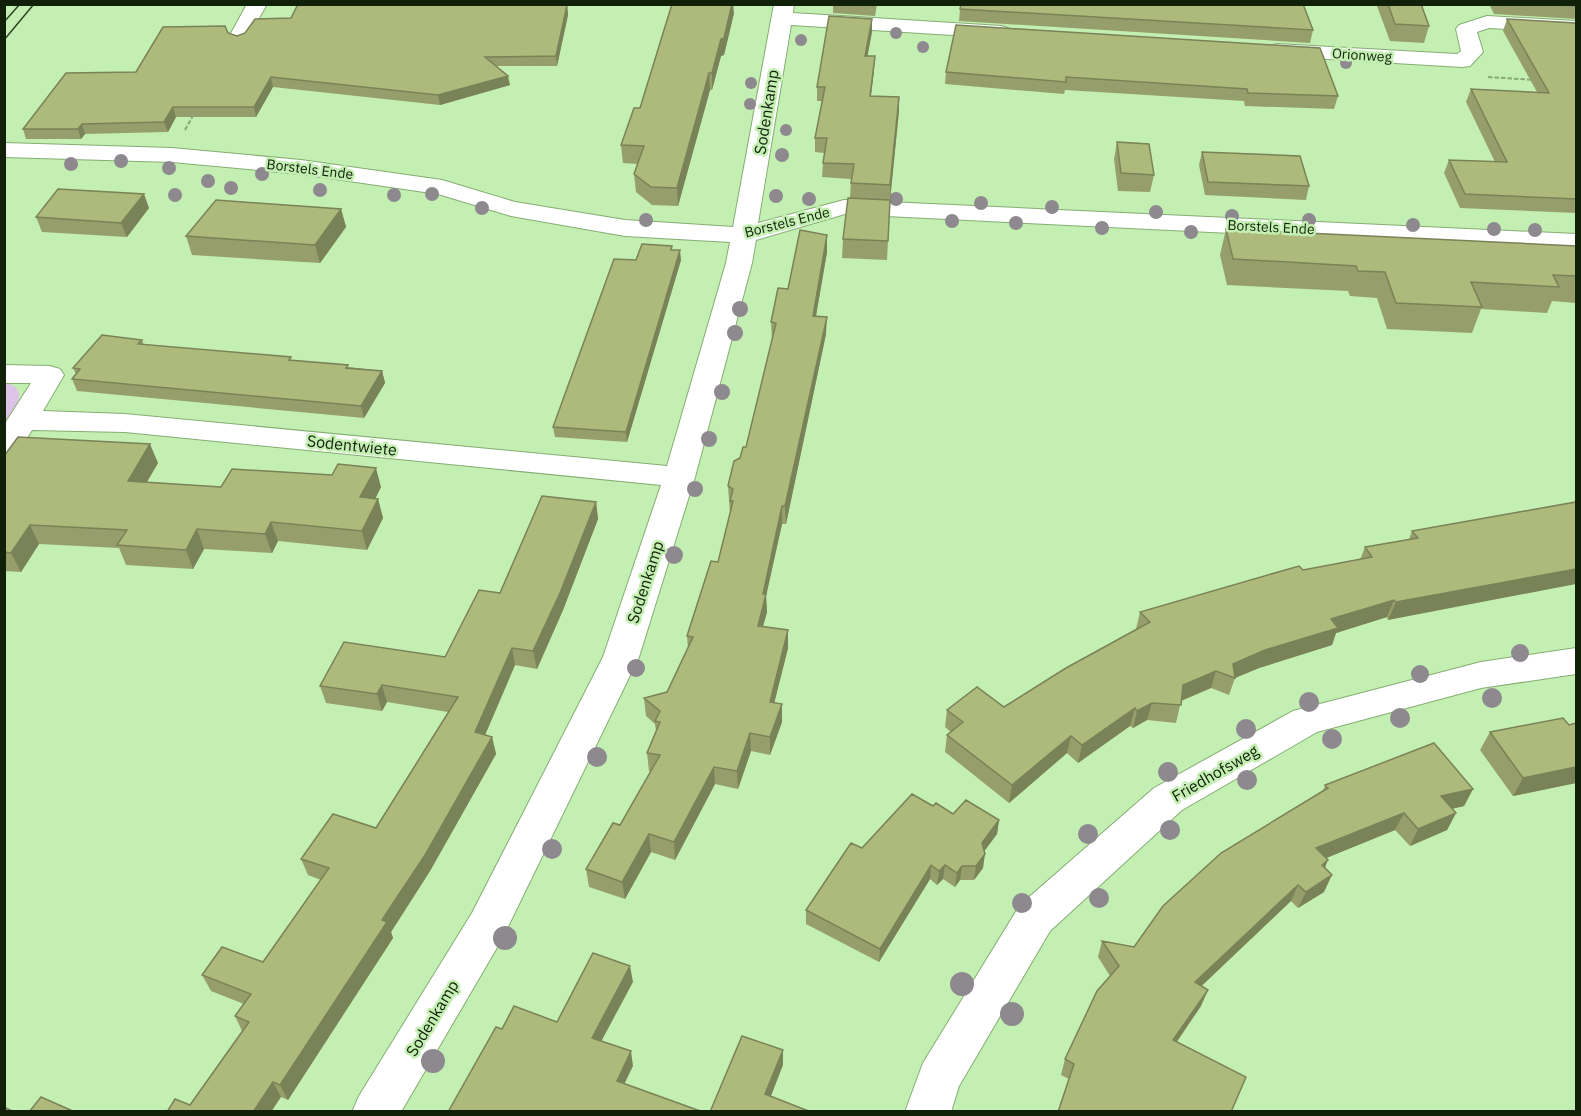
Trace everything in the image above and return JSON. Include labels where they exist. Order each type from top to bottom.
[{"type":"street","points":[[239,37],[257,4]]},
{"type":"street","points":[[783,11],[1020,33]]},
{"type":"street","name":"Sodenkamp","points":[[375,1112],[487,926],[621,657],[679,477],[745,235],[783,11]]},
{"type":"street","points":[[1462,61],[1472,52],[1466,29],[1487,22],[1576,27]]},
{"type":"street","name":"Orionweg","points":[[1259,48],[1462,61]]},
{"type":"street","name":"Borstels Ende","points":[[4,150],[172,155],[301,167],[442,187],[511,209],[625,228],[745,235],[844,207],[1576,242]]},
{"type":"street","points":[[4,374],[49,374],[4,451]]},
{"type":"street","name":"Sodentwiete","points":[[24,420],[125,423],[679,477]]},
{"type":"street","name":"Friedhofsweg","points":[[928,1112],[939,1078],[1035,918],[1168,799],[1306,722],[1480,675],[1576,661]]},
{"type":"path","points":[[1462,61],[1487,77],[1545,81]]},
{"type":"path","points":[[181,136],[199,106]]},
{"type":"shaded area","points":[[5,382],[13,385],[19,395],[16,406],[5,425]]},
{"type":"building","points":[[298,4],[567,5],[556,56],[485,57],[508,76],[438,95],[271,77],[254,107],[173,107],[164,122],[82,124],[78,129],[23,129],[66,73],[136,72],[163,27],[225,26],[228,33],[237,36],[245,33],[255,19],[291,18]]},
{"type":"building","points":[[672,4],[732,4],[724,38],[721,39],[712,73],[709,73],[677,188],[651,187],[634,174],[644,146],[621,145],[634,108],[640,108]]},
{"type":"building","points":[[961,4],[1303,4],[1313,30],[960,9]]},
{"type":"building","points":[[1388,4],[1421,4],[1429,26],[1395,24]]},
{"type":"building","points":[[1545,4],[1576,4],[1576,6]]},
{"type":"building","points":[[829,16],[872,19],[865,56],[875,56],[870,96],[899,97],[890,185],[851,183],[854,164],[823,163],[827,138],[815,138],[825,87],[817,87]]},
{"type":"building","points":[[1507,19],[1576,23],[1576,199],[1465,194],[1449,160],[1507,162],[1471,89],[1549,93]]},
{"type":"building","points":[[956,25],[1320,48],[1338,96],[1248,93],[1247,89],[1066,77],[1066,82],[946,72]]},
{"type":"building","points":[[1117,142],[1149,144],[1154,175],[1121,173]]},
{"type":"building","points":[[1202,152],[1300,156],[1309,186],[1208,182]]},
{"type":"building","points":[[58,189],[144,194],[121,223],[36,217]]},
{"type":"building","points":[[848,198],[890,200],[888,241],[843,239]]},
{"type":"building","points":[[216,200],[341,209],[315,245],[186,236]]},
{"type":"building","points":[[1226,229],[1576,246],[1576,276],[1553,275],[1559,287],[1471,282],[1482,307],[1396,303],[1385,272],[1358,271],[1356,266],[1233,259]]},
{"type":"building","points":[[800,230],[827,235],[813,316],[827,317],[785,506],[782,506],[758,626],[788,630],[770,702],[782,704],[770,737],[750,733],[737,771],[714,767],[674,842],[649,834],[622,882],[586,869],[613,823],[620,825],[660,755],[647,753],[660,722],[655,721],[660,711],[644,698],[667,692],[693,637],[687,636],[711,561],[718,562],[733,501],[730,501],[733,489],[728,486],[734,461],[740,458],[743,447],[746,447],[776,323],[771,322],[778,288],[788,289]]},
{"type":"building","points":[[642,244],[672,246],[671,250],[680,250],[626,432],[553,427],[614,259],[636,260]]},
{"type":"building","points":[[102,335],[142,340],[138,344],[291,357],[289,360],[348,365],[346,368],[382,371],[361,406],[72,379],[80,369],[73,368]]},
{"type":"building","points":[[18,437],[150,444],[128,481],[221,487],[232,469],[332,475],[338,464],[376,468],[360,497],[378,499],[362,531],[271,522],[265,534],[197,529],[186,550],[117,545],[127,530],[30,525],[11,553],[4,552],[4,456]]},
{"type":"building","points":[[542,496],[596,502],[560,593],[533,651],[512,648],[475,732],[492,737],[425,855],[382,920],[387,922],[280,1085],[273,1082],[253,1112],[167,1112],[175,1099],[190,1105],[249,1022],[235,1016],[251,994],[202,975],[222,947],[263,962],[329,868],[301,859],[333,814],[376,828],[458,697],[382,685],[377,694],[320,686],[344,642],[445,657],[479,590],[500,593]]},
{"type":"building","points":[[1576,502],[1576,569],[1396,602],[1394,600],[1331,619],[1338,628],[1265,650],[1233,664],[1235,678],[1216,671],[1183,685],[1181,705],[1152,703],[1137,711],[1135,708],[1082,745],[1071,736],[1012,785],[947,735],[963,722],[947,710],[977,687],[1004,707],[1066,668],[1150,622],[1140,612],[1299,566],[1303,570],[1372,557],[1365,547],[1418,538],[1412,531]]},
{"type":"building","points":[[1563,718],[1569,725],[1576,723],[1576,767],[1523,778],[1490,732]]},
{"type":"building","points":[[1434,743],[1473,789],[1441,796],[1456,813],[1418,829],[1404,813],[1316,848],[1328,860],[1322,865],[1332,875],[1306,892],[1298,885],[1195,982],[1208,990],[1173,1040],[1246,1077],[1231,1112],[1058,1112],[1074,1064],[1065,1059],[1097,991],[1119,966],[1102,941],[1134,947],[1163,906],[1221,853],[1328,788],[1325,785]]},
{"type":"building","points":[[912,794],[933,806],[936,803],[953,814],[966,800],[999,820],[982,843],[985,854],[976,866],[962,866],[957,873],[945,865],[939,871],[931,865],[880,949],[806,910],[851,843],[862,848]]},
{"type":"building","points":[[593,953],[630,966],[592,1038],[631,1051],[617,1081],[703,1112],[448,1112],[496,1027],[502,1029],[514,1006],[557,1022]]},
{"type":"building","points":[[742,1036],[783,1050],[765,1094],[811,1112],[710,1112]]},
{"type":"building","points":[[41,1097],[75,1112],[29,1112]]},
{"type":"building","points":[[4,1107],[14,1112],[4,1112]]},
{"type":"tram line","points":[[4,22],[20,4]]},
{"type":"tram line","points":[[4,40],[34,4]]}]
